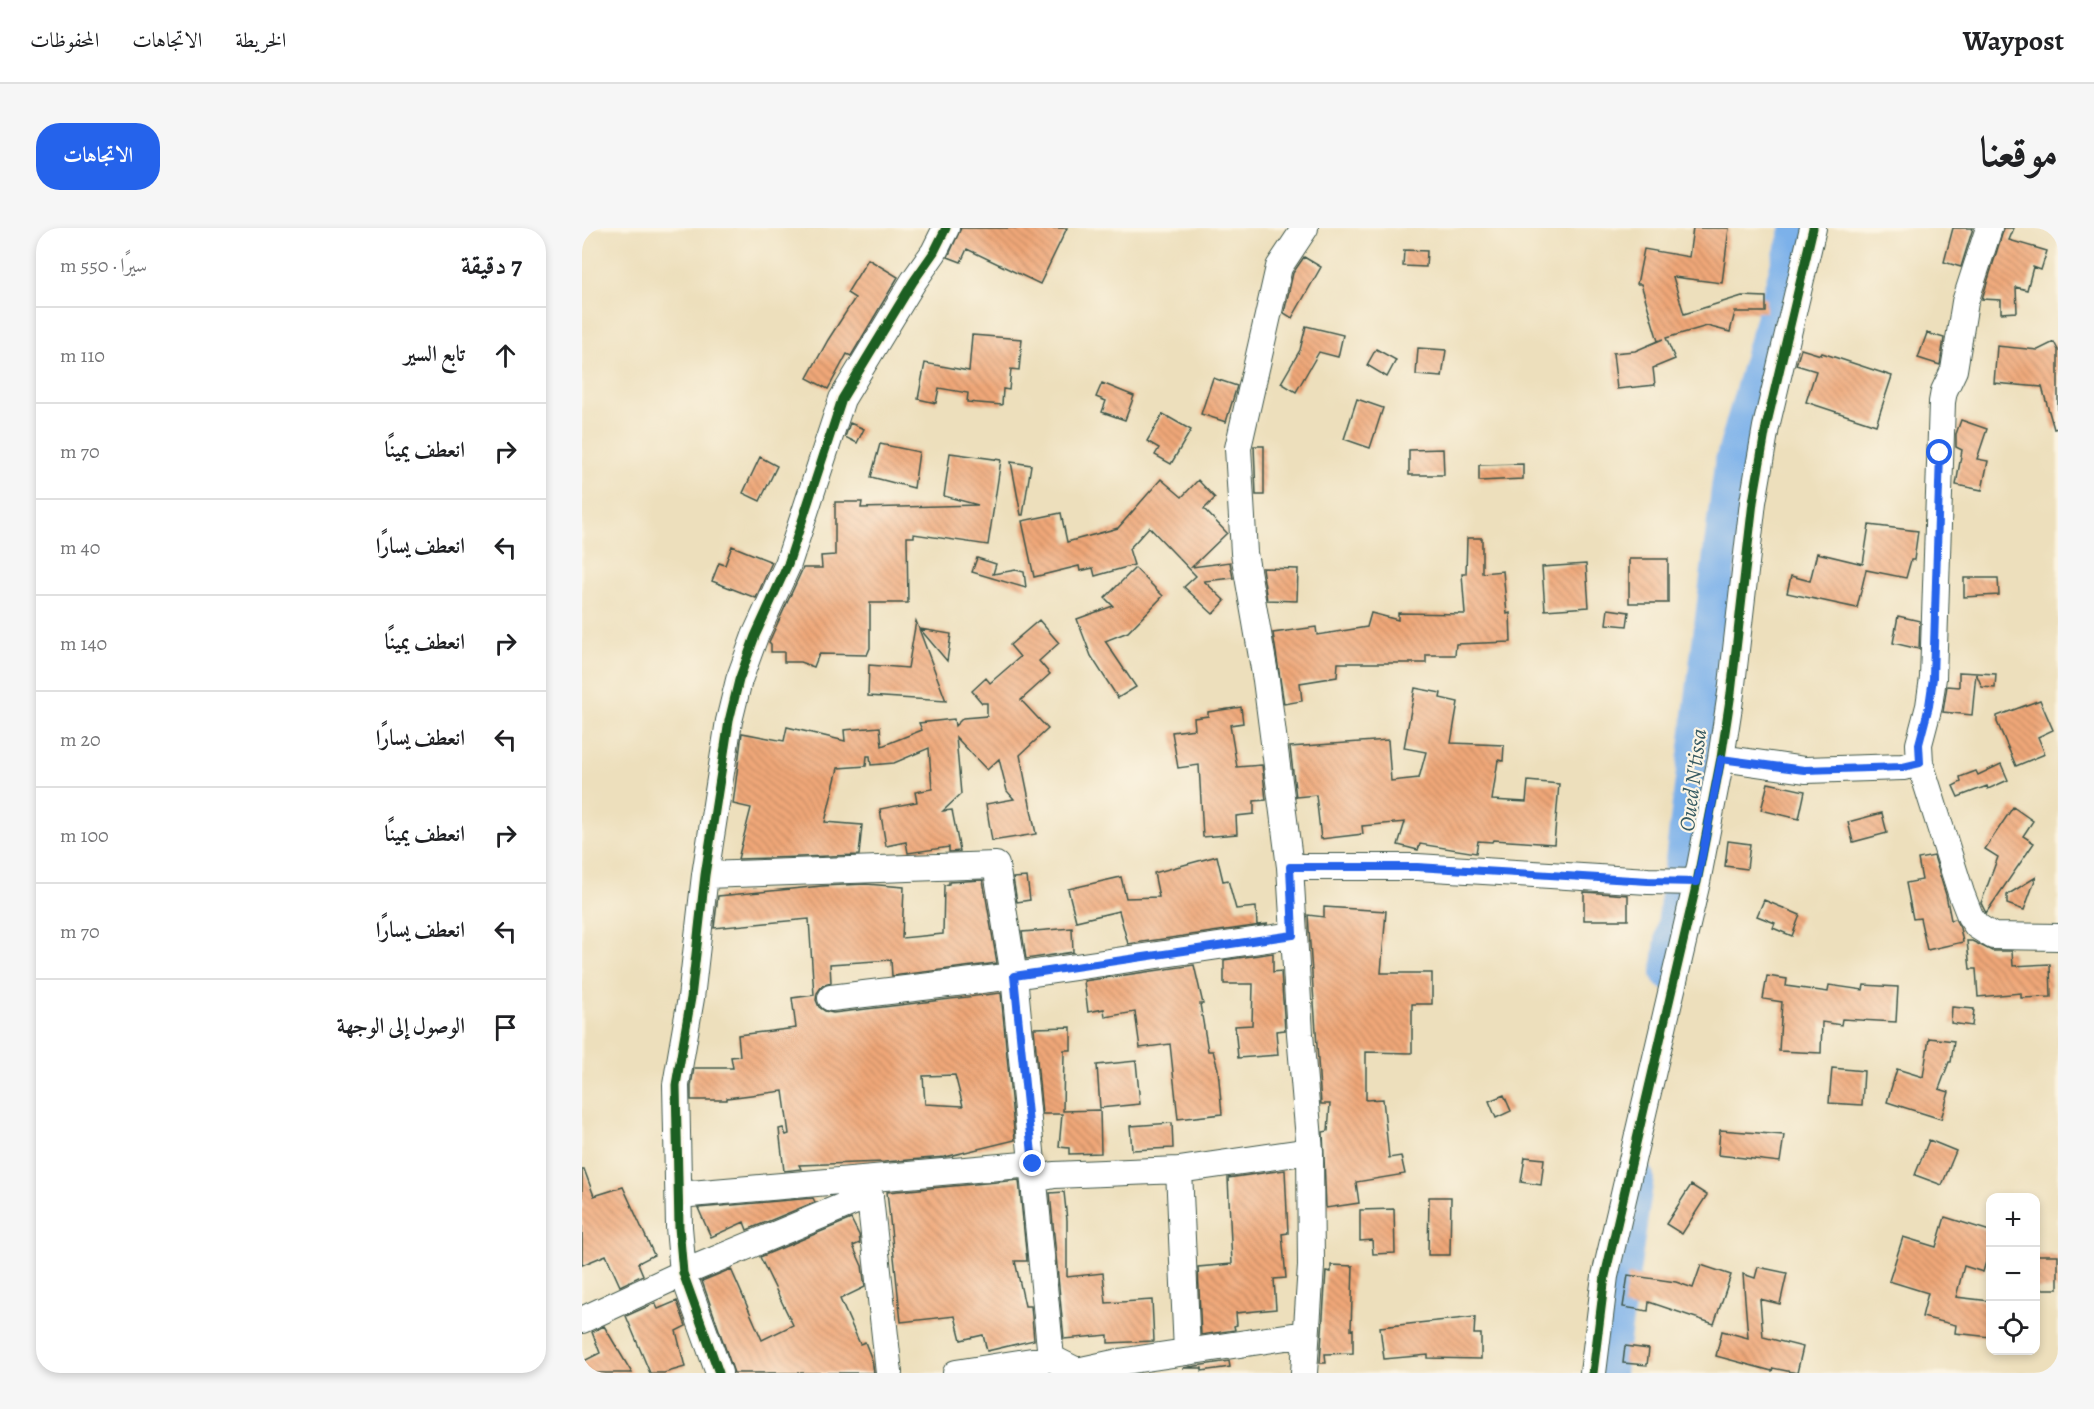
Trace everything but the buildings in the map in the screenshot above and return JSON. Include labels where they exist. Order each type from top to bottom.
[{"type":"street","points":[[719,1373],[684,1274],[676,1085],[691,998],[705,874],[729,721],[739,680],[755,636],[788,564],[842,399],[879,336],[934,252],[946,228]]},
{"type":"street","points":[[1304,1373],[1311,1266],[1310,1151],[1290,867],[1266,680],[1244,553],[1238,448],[1279,267],[1305,228]]},
{"type":"street","points":[[1593,1373],[1605,1276],[1697,882],[1721,759],[1755,491],[1766,427],[1813,228]]},
{"type":"street","points":[[1989,228],[1965,302],[1954,370],[1944,391],[1942,402],[1933,678],[1929,706],[1919,744],[1920,763],[1961,893],[1970,916],[1977,926],[1993,936],[2058,937]]},
{"type":"street","points":[[1721,759],[1804,770],[1903,767],[1920,763]]},
{"type":"street","points":[[705,874],[996,865],[1014,976],[1051,1358]]},
{"type":"street","points":[[1290,867],[1417,867],[1697,882]]},
{"type":"street","points":[[831,998],[1014,976],[1293,935]]},
{"type":"street","points":[[679,1195],[869,1186],[1034,1171],[1054,1175],[1179,1170],[1310,1151]]},
{"type":"street","points":[[1179,1170],[1187,1352]]},
{"type":"street","points":[[582,1320],[869,1186]]},
{"type":"street","points":[[869,1186],[889,1373]]},
{"type":"street","points":[[956,1373],[1051,1358],[1077,1371],[1306,1334]]},
{"type":"waterway","name":"Oued N'tissa","points":[[1668,973],[1731,465],[1798,228]]},
{"type":"waterway","name":"Oued N'tissa","points":[[1608,1373],[1637,1177]]},
{"type":"cycle path","points":[[719,1373],[683,1273],[679,1227],[676,1085],[691,998],[705,875],[729,721],[739,680],[755,636],[788,564],[842,399],[913,282],[934,252],[946,228]]},
{"type":"cycle path","points":[[1593,1373],[1605,1276],[1697,882],[1721,758],[1731,693],[1753,502],[1766,427],[1813,228]]},
{"type":"route","points":[[1033,1164],[1014,976],[1293,935],[1290,867],[1417,867],[1697,882],[1721,759],[1804,770],[1903,767],[1920,763],[1919,744],[1929,706],[1933,678],[1940,453]]}]
